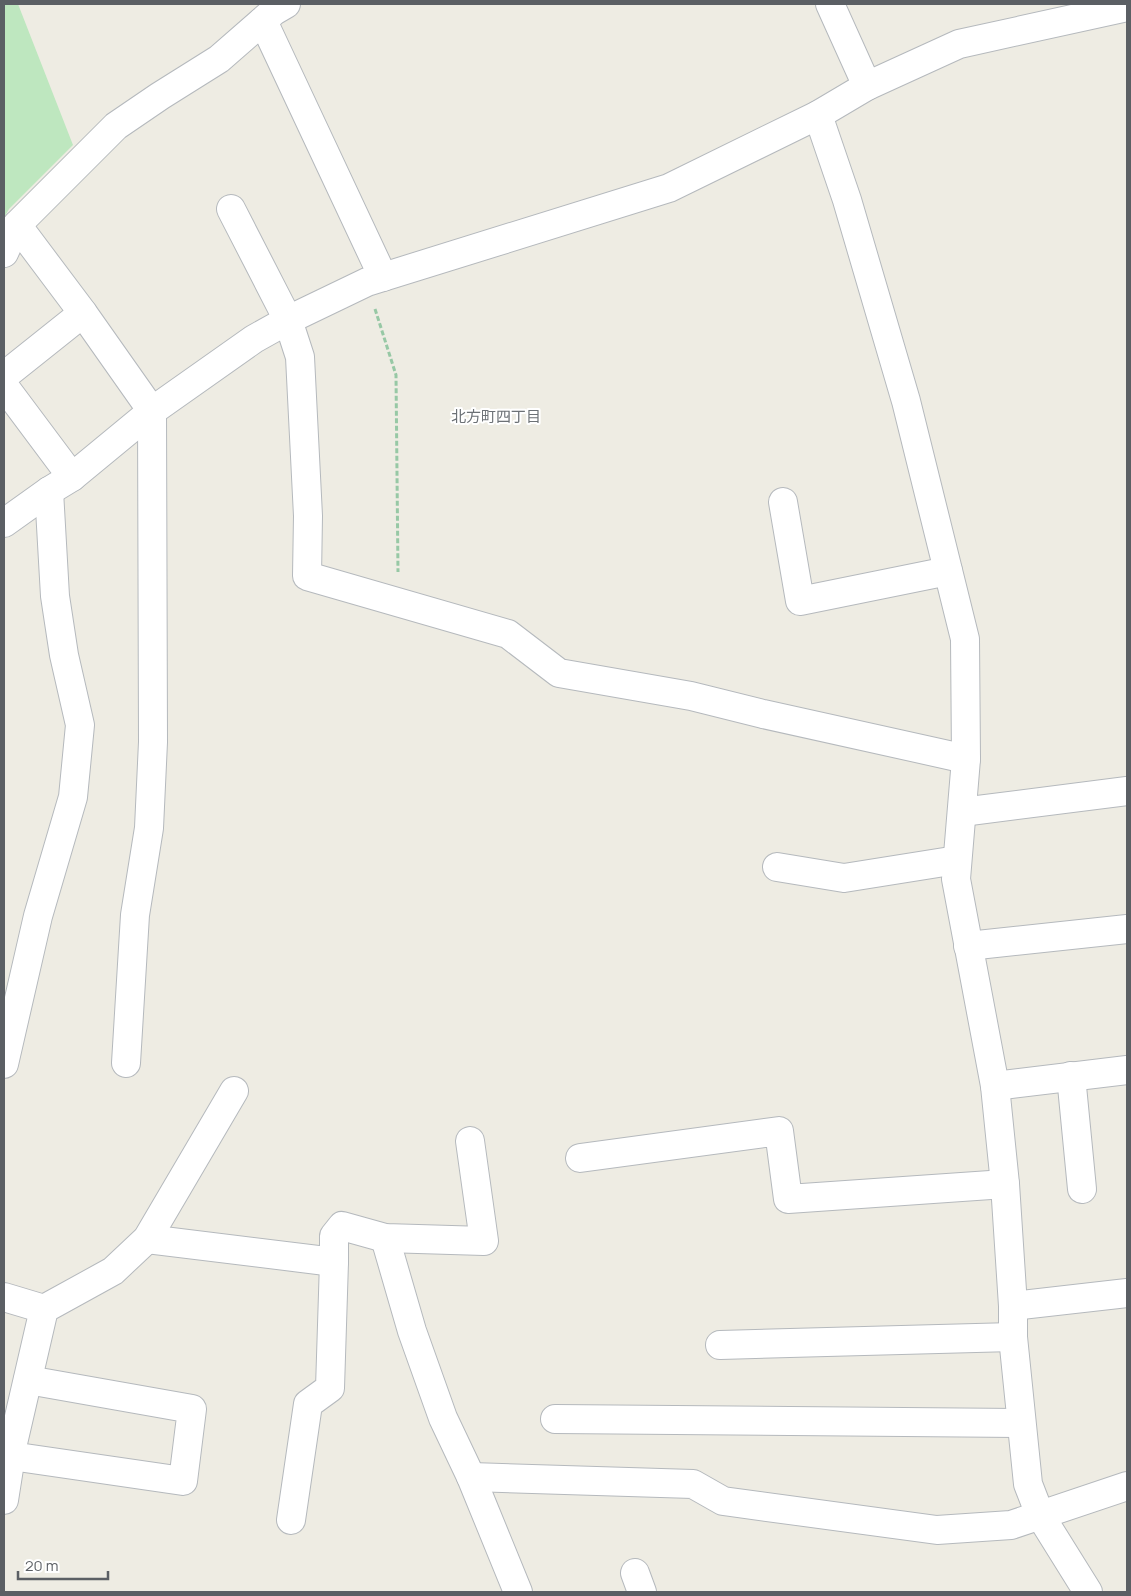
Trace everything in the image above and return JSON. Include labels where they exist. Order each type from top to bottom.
[{"type":"street","points":[[4,253],[17,225],[116,126],[219,59],[274,11],[286,4]]},
{"type":"street","points":[[830,4],[867,86]]},
{"type":"street","points":[[4,523],[72,477],[152,411],[254,339],[288,320],[375,280],[668,188],[818,115],[867,86],[959,44],[1127,7]]},
{"type":"street","points":[[262,21],[375,280]]},
{"type":"street","points":[[818,115],[847,200],[906,401],[965,640],[966,759],[956,878],[995,1086],[1005,1184],[1013,1306],[1013,1337],[1028,1484],[1040,1515],[1088,1592]]},
{"type":"street","points":[[231,209],[288,320],[300,357],[308,516],[307,576],[508,634],[559,673],[691,696],[966,759]]},
{"type":"street","points":[[17,225],[83,313],[152,411],[153,742],[149,828],[135,915],[126,1063]]},
{"type":"street","points":[[4,376],[83,313]]},
{"type":"street","points":[[4,386],[72,477]]},
{"type":"street","points":[[4,1064],[38,916],[73,797],[80,725],[64,655],[55,596],[49,491]]},
{"type":"street","points":[[782,502],[800,601],[948,571]]},
{"type":"street","points":[[962,812],[1127,791]]},
{"type":"street","points":[[777,867],[844,878],[957,860]]},
{"type":"street","points":[[968,946],[1127,929]]},
{"type":"street","points":[[995,1086],[1127,1070]]},
{"type":"street","points":[[1071,1076],[1082,1189]]},
{"type":"street","points":[[4,1297],[44,1309],[113,1271],[147,1239],[234,1091]]},
{"type":"street","points":[[580,1158],[779,1131],[788,1199],[1005,1184]]},
{"type":"street","points":[[291,1520],[308,1404],[330,1388],[334,1236],[342,1226],[385,1238],[484,1241],[470,1141]]},
{"type":"street","points":[[385,1238],[412,1331],[443,1418],[471,1478],[518,1592]]},
{"type":"street","points":[[147,1239],[334,1262]]},
{"type":"street","points":[[1013,1306],[1127,1293]]},
{"type":"street","points":[[4,1500],[10,1456],[44,1309]]},
{"type":"street","points":[[720,1345],[1013,1337]]},
{"type":"street","points":[[10,1456],[183,1481],[192,1409],[28,1380]]},
{"type":"street","points":[[555,1419],[1022,1424]]},
{"type":"street","points":[[471,1478],[693,1484],[723,1501],[937,1530],[1011,1525],[1127,1486]]},
{"type":"path","points":[[375,280],[396,375],[398,603]]},
{"type":"green space","points":[[4,4],[18,4],[73,145],[9,209],[4,218]]},
{"type":"district","name":"北方町四丁目","points":[[496,416]]}]
